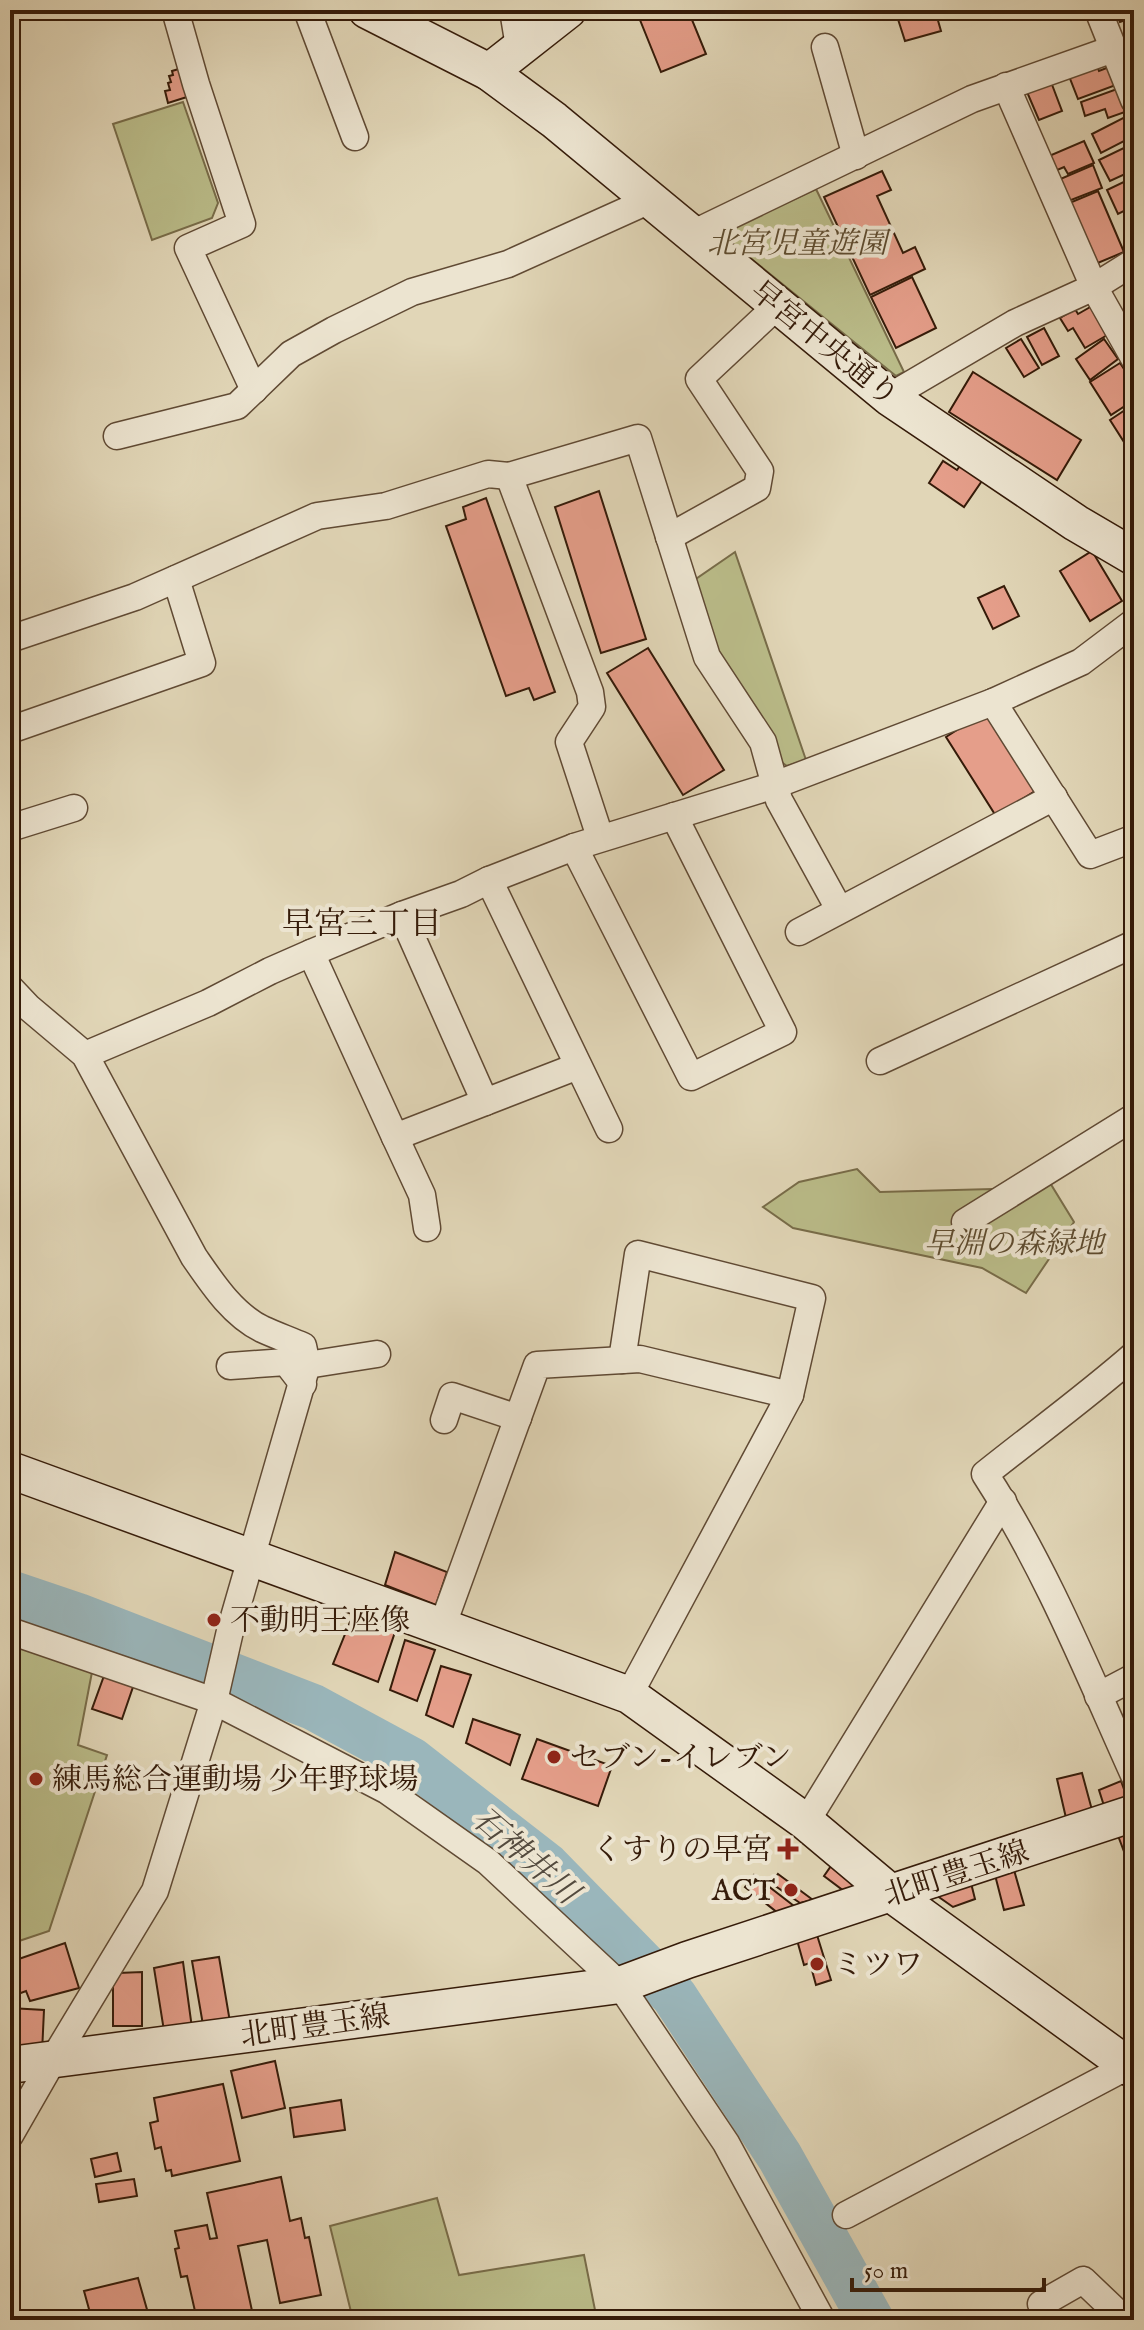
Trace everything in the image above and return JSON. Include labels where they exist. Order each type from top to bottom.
[{"type":"street","points":[[175,10],[242,224],[188,248],[254,390]]},
{"type":"street","points":[[307,10],[355,137]]},
{"type":"street","name":"早宮中央通り","points":[[367,10],[489,72],[554,120],[889,397],[1076,523],[1130,549]]},
{"type":"street","points":[[513,10],[519,47]]},
{"type":"street","points":[[489,72],[568,10]]},
{"type":"street","points":[[1098,10],[1134,100]]},
{"type":"street","points":[[825,47],[856,156]]},
{"type":"street","points":[[692,234],[972,99],[1113,49]]},
{"type":"street","points":[[1006,86],[1094,287],[1134,358]]},
{"type":"street","points":[[117,436],[237,406],[291,354],[334,330],[412,292],[508,264],[650,200]]},
{"type":"street","points":[[889,397],[1015,323],[1094,287],[1134,262]]},
{"type":"street","points":[[669,537],[757,488],[760,471],[699,379],[778,305]]},
{"type":"street","points":[[10,639],[135,597],[317,516],[386,506],[488,474],[509,476],[638,438],[707,657],[763,742],[779,800],[839,909]]},
{"type":"street","points":[[509,476],[590,692],[592,707],[569,742],[600,837]]},
{"type":"street","points":[[10,730],[202,663],[176,579]]},
{"type":"street","points":[[85,1055],[208,1003],[311,953],[489,880],[600,837],[775,785],[993,702],[1081,662],[1134,622]]},
{"type":"street","points":[[993,702],[1090,855],[1132,839],[1134,843]]},
{"type":"street","points":[[799,932],[1054,797]]},
{"type":"street","points":[[10,828],[74,808]]},
{"type":"street","points":[[574,847],[691,1077],[783,1032],[674,816]]},
{"type":"street","points":[[489,880],[609,1129]]},
{"type":"street","points":[[402,915],[485,1102]]},
{"type":"street","points":[[880,1061],[1134,944]]},
{"type":"street","points":[[311,953],[422,1195],[427,1228]]},
{"type":"street","points":[[10,988],[85,1055],[208,1278],[239,1313],[260,1328],[303,1346],[305,1374],[155,1891],[10,2135]]},
{"type":"street","points":[[395,1137],[578,1066]]},
{"type":"street","points":[[965,1222],[1134,1117]]},
{"type":"street","points":[[622,1360],[638,1254],[812,1298],[790,1395],[629,1695]]},
{"type":"street","points":[[230,1366],[286,1362],[305,1374],[377,1354]]},
{"type":"street","points":[[1134,1355],[1096,1389],[985,1474],[1043,1576],[1134,1775]]},
{"type":"street","points":[[442,1627],[537,1365],[640,1359],[790,1395]]},
{"type":"street","points":[[444,1420],[452,1396],[518,1418]]},
{"type":"street","points":[[10,1470],[629,1695],[806,1822],[893,1895],[1132,2064],[846,2215]]},
{"type":"street","points":[[806,1822],[1003,1501]]},
{"type":"street","points":[[10,1631],[214,1695],[386,1790],[488,1862],[620,1985],[726,2143],[822,2320]]},
{"type":"street","points":[[1098,1696],[1134,1677]]},
{"type":"street","name":"北町豊玉線","points":[[10,2065],[620,1985],[687,1960],[893,1895],[1134,1813]]},
{"type":"street","points":[[1049,2320],[1041,2304],[1083,2280],[1125,2320]]},
{"type":"green space","points":[[183,102],[218,203],[212,218],[152,240],[113,124]]},
{"type":"green space","name":"北宮児童遊園","points":[[816,189],[904,372],[896,376],[728,240],[732,228]]},
{"type":"green space","points":[[735,552],[806,760],[787,766],[774,757],[713,650],[693,581]]},
{"type":"green space","name":"早淵の森緑地","points":[[857,1169],[880,1192],[992,1189],[999,1209],[1047,1178],[1074,1222],[1026,1293],[982,1268],[793,1228],[763,1207],[799,1182]]},
{"type":"green space","name":"練馬総合運動場 少年野球場","points":[[10,1638],[92,1672],[78,1745],[107,1755],[49,1931],[10,1944]]},
{"type":"green space","points":[[437,2198],[459,2275],[584,2255],[597,2320],[353,2320],[330,2226]]},
{"type":"building","points":[[636,10],[688,10],[706,54],[661,72]]},
{"type":"building","points":[[714,10],[732,10],[721,19]]},
{"type":"building","points":[[935,10],[941,31],[905,41],[896,13]]},
{"type":"building","points":[[1115,10],[1134,10],[1134,17],[1120,22]]},
{"type":"building","points":[[1097,66],[1099,71],[1109,67],[1116,85],[1078,99],[1069,76]]},
{"type":"building","points":[[182,68],[190,96],[168,103],[165,91],[170,90],[169,76],[173,75],[172,71]]},
{"type":"building","points":[[1051,82],[1062,111],[1039,120],[1027,92]]},
{"type":"building","points":[[1117,89],[1125,112],[1108,118],[1105,109],[1085,116],[1081,102]]},
{"type":"building","points":[[1127,116],[1134,136],[1101,153],[1092,134]]},
{"type":"building","points":[[1084,141],[1094,163],[1068,174],[1064,167],[1055,171],[1049,156]]},
{"type":"building","points":[[1134,143],[1134,170],[1110,181],[1099,160]]},
{"type":"building","points":[[1093,165],[1102,188],[1066,202],[1058,180]]},
{"type":"building","points":[[882,171],[891,190],[877,196],[903,253],[915,247],[925,269],[870,295],[824,197]]},
{"type":"building","points":[[1134,177],[1134,206],[1118,214],[1107,190]]},
{"type":"building","points":[[1098,191],[1124,252],[1093,265],[1067,204]]},
{"type":"building","points":[[912,277],[936,328],[896,348],[871,297]]},
{"type":"building","points":[[1092,306],[1109,334],[1085,348],[1073,328],[1068,331],[1060,318],[1075,309],[1078,314]]},
{"type":"building","points":[[1044,328],[1059,356],[1042,365],[1027,337]]},
{"type":"building","points":[[1021,339],[1039,368],[1024,377],[1006,348]]},
{"type":"building","points":[[1104,339],[1118,359],[1090,380],[1076,359]]},
{"type":"building","points":[[1120,363],[1134,384],[1134,400],[1111,415],[1090,382]]},
{"type":"building","points":[[973,372],[1081,440],[1057,480],[949,412]]},
{"type":"building","points":[[1134,404],[1134,451],[1131,453],[1110,420]]},
{"type":"building","points":[[964,460],[986,475],[964,507],[929,483],[943,461],[957,470]]},
{"type":"building","points":[[599,491],[646,639],[601,653],[555,507]]},
{"type":"building","points":[[486,498],[555,692],[534,700],[529,688],[506,696],[446,526],[466,519],[463,507]]},
{"type":"building","points":[[1092,551],[1122,601],[1090,621],[1060,571]]},
{"type":"building","points":[[1004,586],[1019,616],[993,629],[978,598]]},
{"type":"building","points":[[648,648],[724,770],[683,795],[607,673]]},
{"type":"building","points":[[985,712],[1035,791],[996,816],[946,737]]},
{"type":"building","points":[[395,1552],[447,1572],[436,1605],[385,1585]]},
{"type":"building","points":[[352,1617],[395,1632],[378,1682],[333,1664]]},
{"type":"building","points":[[405,1640],[435,1650],[417,1701],[390,1690]]},
{"type":"building","points":[[441,1666],[471,1675],[453,1727],[426,1715]]},
{"type":"building","points":[[105,1673],[134,1684],[122,1719],[92,1709]]},
{"type":"building","points":[[473,1719],[520,1735],[510,1765],[466,1743]]},
{"type":"building","points":[[537,1739],[612,1766],[598,1806],[522,1779]]},
{"type":"building","points":[[1082,1773],[1092,1810],[1066,1818],[1057,1779]]},
{"type":"building","points":[[1121,1781],[1129,1803],[1105,1809],[1099,1790]]},
{"type":"building","points":[[1129,1830],[1134,1844],[1134,1869],[1131,1870],[1117,1833]]},
{"type":"building","points":[[831,1866],[857,1886],[844,1891],[824,1876]]},
{"type":"building","points":[[1014,1870],[1024,1905],[1004,1910],[995,1875]]},
{"type":"building","points":[[778,1874],[813,1900],[800,1903],[771,1883]]},
{"type":"building","points":[[754,1875],[794,1906],[778,1913],[745,1887]]},
{"type":"building","points":[[971,1883],[975,1899],[953,1907],[936,1895]]},
{"type":"building","points":[[817,1935],[831,1980],[816,1985],[810,1963],[804,1965],[797,1940]]},
{"type":"building","points":[[65,1943],[79,1988],[30,2001],[26,1991],[10,1997],[10,1962]]},
{"type":"building","points":[[219,1957],[230,2022],[203,2025],[192,1961]]},
{"type":"building","points":[[183,1962],[192,2028],[164,2031],[154,1968]]},
{"type":"building","points":[[142,1972],[142,2026],[113,2026],[113,1981],[118,1973]]},
{"type":"building","points":[[10,2008],[44,2010],[42,2053],[15,2054],[15,2037],[10,2036]]},
{"type":"building","points":[[275,2061],[285,2108],[242,2118],[231,2071]]},
{"type":"building","points":[[223,2084],[240,2161],[172,2176],[171,2170],[166,2171],[161,2147],[155,2149],[150,2123],[158,2121],[154,2098]]},
{"type":"building","points":[[341,2100],[345,2130],[294,2137],[290,2108]]},
{"type":"building","points":[[117,2153],[121,2171],[95,2177],[91,2159]]},
{"type":"building","points":[[281,2177],[290,2221],[301,2218],[305,2238],[309,2237],[321,2295],[280,2303],[267,2240],[238,2246],[254,2320],[197,2320],[187,2276],[181,2277],[175,2231],[207,2225],[210,2239],[217,2238],[207,2193]]},
{"type":"building","points":[[134,2179],[137,2196],[99,2202],[96,2184]]},
{"type":"building","points":[[138,2278],[150,2320],[92,2320],[84,2291]]},
{"type":"waterway","name":"石神井川","points":[[10,1593],[78,1616],[313,1707],[411,1760],[547,1866],[674,1996],[780,2157],[871,2320]]},
{"type":"place","name":"不動明王座像","points":[[214,1620]]},
{"type":"place","name":"セブン-イレブン","points":[[554,1757]]},
{"type":"place","name":"練馬総合運動場 少年野球場","points":[[36,1779]]},
{"type":"place","name":"くすりの早宮","points":[[788,1849]]},
{"type":"place","name":"ACT","points":[[791,1890]]},
{"type":"place","name":"ミツワ","points":[[817,1964]]},
{"type":"district","name":"早宮三丁目","points":[[362,923]]}]
